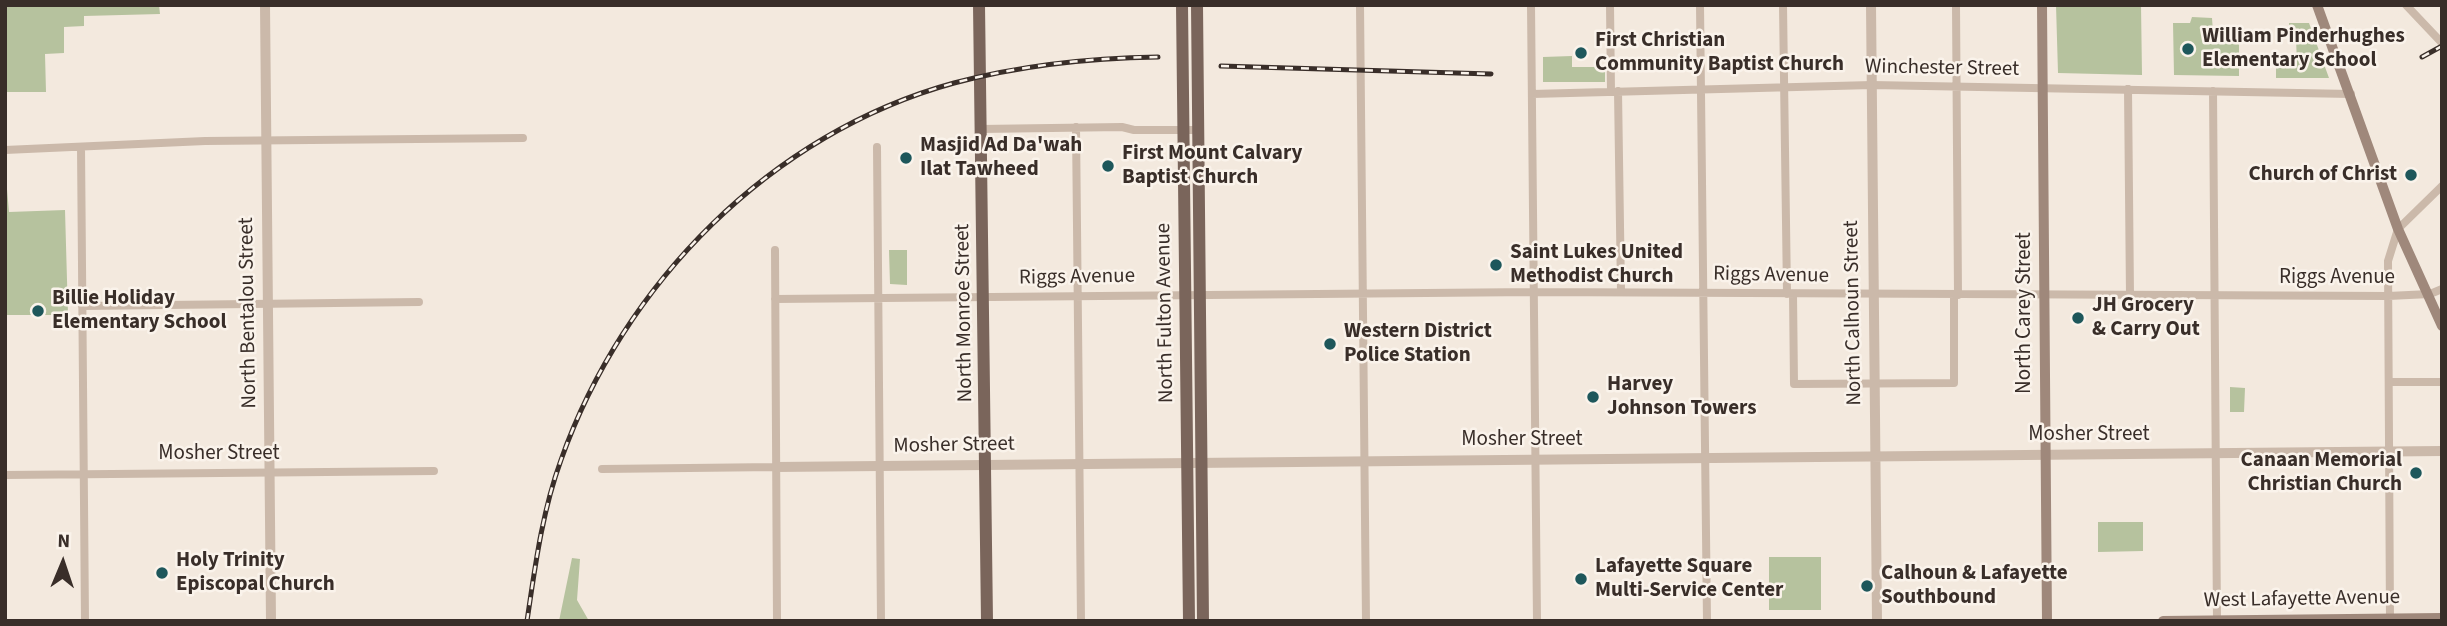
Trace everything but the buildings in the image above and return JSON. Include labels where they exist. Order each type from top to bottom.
[{"type":"main road","name":"North Fulton Avenue","points":[[1182,5],[1189,621]]},
{"type":"main road","name":"North Fulton Avenue","points":[[1197,5],[1203,621]]},
{"type":"main road","name":"North Carey Street","points":[[2042,5],[2047,621]]},
{"type":"main road","points":[[2317,5],[2398,229],[2430,294],[2442,326]]},
{"type":"main road","name":"North Monroe Street","points":[[979,11],[985,297],[987,621]]},
{"type":"main road","name":"West Lafayette Avenue","points":[[2163,621],[2442,618]]},
{"type":"street","name":"North Bentalou Street","points":[[265,5],[271,621]]},
{"type":"street","points":[[1360,5],[1366,621]]},
{"type":"street","points":[[1531,5],[1537,621]]},
{"type":"street","points":[[1610,5],[1621,292]]},
{"type":"street","points":[[1700,5],[1707,621]]},
{"type":"street","points":[[1783,5],[1794,384],[1954,383],[1956,5]]},
{"type":"street","name":"North Calhoun Street","points":[[1871,5],[1877,621]]},
{"type":"street","points":[[2406,5],[2442,43]]},
{"type":"street","name":"Winchester Street","points":[[1532,94],[1872,85],[2351,94]]},
{"type":"street","points":[[2128,89],[2130,296]]},
{"type":"street","points":[[2213,91],[2217,620]]},
{"type":"street","points":[[1076,127],[1081,621]]},
{"type":"street","points":[[981,129],[1076,127],[1198,130]]},
{"type":"street","points":[[5,150],[266,140],[523,138]]},
{"type":"street","points":[[81,147],[85,621]]},
{"type":"street","points":[[877,147],[881,621]]},
{"type":"street","points":[[2390,620],[2388,261],[2398,229],[2442,186]]},
{"type":"street","points":[[775,250],[777,621]]},
{"type":"street","name":"Riggs Avenue","points":[[775,299],[1534,292],[2388,296],[2430,294],[2442,289]]},
{"type":"street","points":[[82,306],[419,302]]},
{"type":"street","points":[[2389,383],[2442,382]]},
{"type":"street","name":"Mosher Street","points":[[602,469],[2442,452]]},
{"type":"street","name":"Mosher Street","points":[[5,475],[434,471]]},
{"type":"green space","points":[[5,5],[159,5],[160,14],[84,16],[84,26],[64,27],[64,53],[45,54],[46,92],[5,92]]},
{"type":"green space","points":[[2056,5],[2141,5],[2142,75],[2058,73]]},
{"type":"green space","points":[[2192,17],[2212,18],[2213,32],[2239,32],[2239,76],[2174,75],[2173,23],[2190,23]]},
{"type":"green space","points":[[2289,23],[2309,23],[2329,78],[2276,78],[2276,65],[2297,65],[2296,38],[2289,37]]},
{"type":"green space","points":[[1572,56],[1572,67],[1605,67],[1605,82],[1543,82],[1543,57]]},
{"type":"green space","points":[[5,166],[9,212],[65,210],[68,315],[5,315]]},
{"type":"green space","points":[[889,250],[907,250],[907,285],[890,284]]},
{"type":"green space","points":[[2230,387],[2245,388],[2244,412],[2230,412]]},
{"type":"green space","points":[[2098,522],[2143,522],[2143,551],[2098,552]]},
{"type":"green space","points":[[1769,557],[1821,557],[1821,610],[1769,610]]},
{"type":"green space","points":[[572,558],[580,559],[577,600],[589,621],[559,621]]},
{"type":"railway","points":[[2422,57],[2442,46]]},
{"type":"railway","points":[[527,621],[549,500],[561,460],[588,395],[623,334],[664,277],[712,224],[766,178],[824,138],[887,106],[954,83],[1005,71],[1081,61],[1158,57]]},
{"type":"railway","points":[[1221,66],[1491,74]]},
{"type":"place","name":"William Pinderhughes Elementary School","points":[[2188,49]]},
{"type":"place","name":"First Christian Community Baptist Church","points":[[1581,53]]},
{"type":"place","name":"Masjid Ad Da'wah Ilat Tawheed","points":[[906,158]]},
{"type":"place","name":"First Mount Calvary Baptist Church","points":[[1108,166]]},
{"type":"place","name":"Church of Christ","points":[[2411,175]]},
{"type":"place","name":"Saint Lukes United Methodist Church","points":[[1496,265]]},
{"type":"place","name":"Billie Holiday Elementary School","points":[[38,311]]},
{"type":"place","name":"JH Grocery & Carry Out","points":[[2078,318]]},
{"type":"place","name":"Western District Police Station","points":[[1330,344]]},
{"type":"place","name":"Harvey Johnson Towers","points":[[1593,397]]},
{"type":"place","name":"Canaan Memorial Christian Church","points":[[2416,473]]},
{"type":"place","name":"Holy Trinity Episcopal Church","points":[[162,573]]},
{"type":"place","name":"Lafayette Square Multi-Service Center","points":[[1581,579]]},
{"type":"place","name":"Calhoun & Lafayette Southbound","points":[[1867,586]]}]
